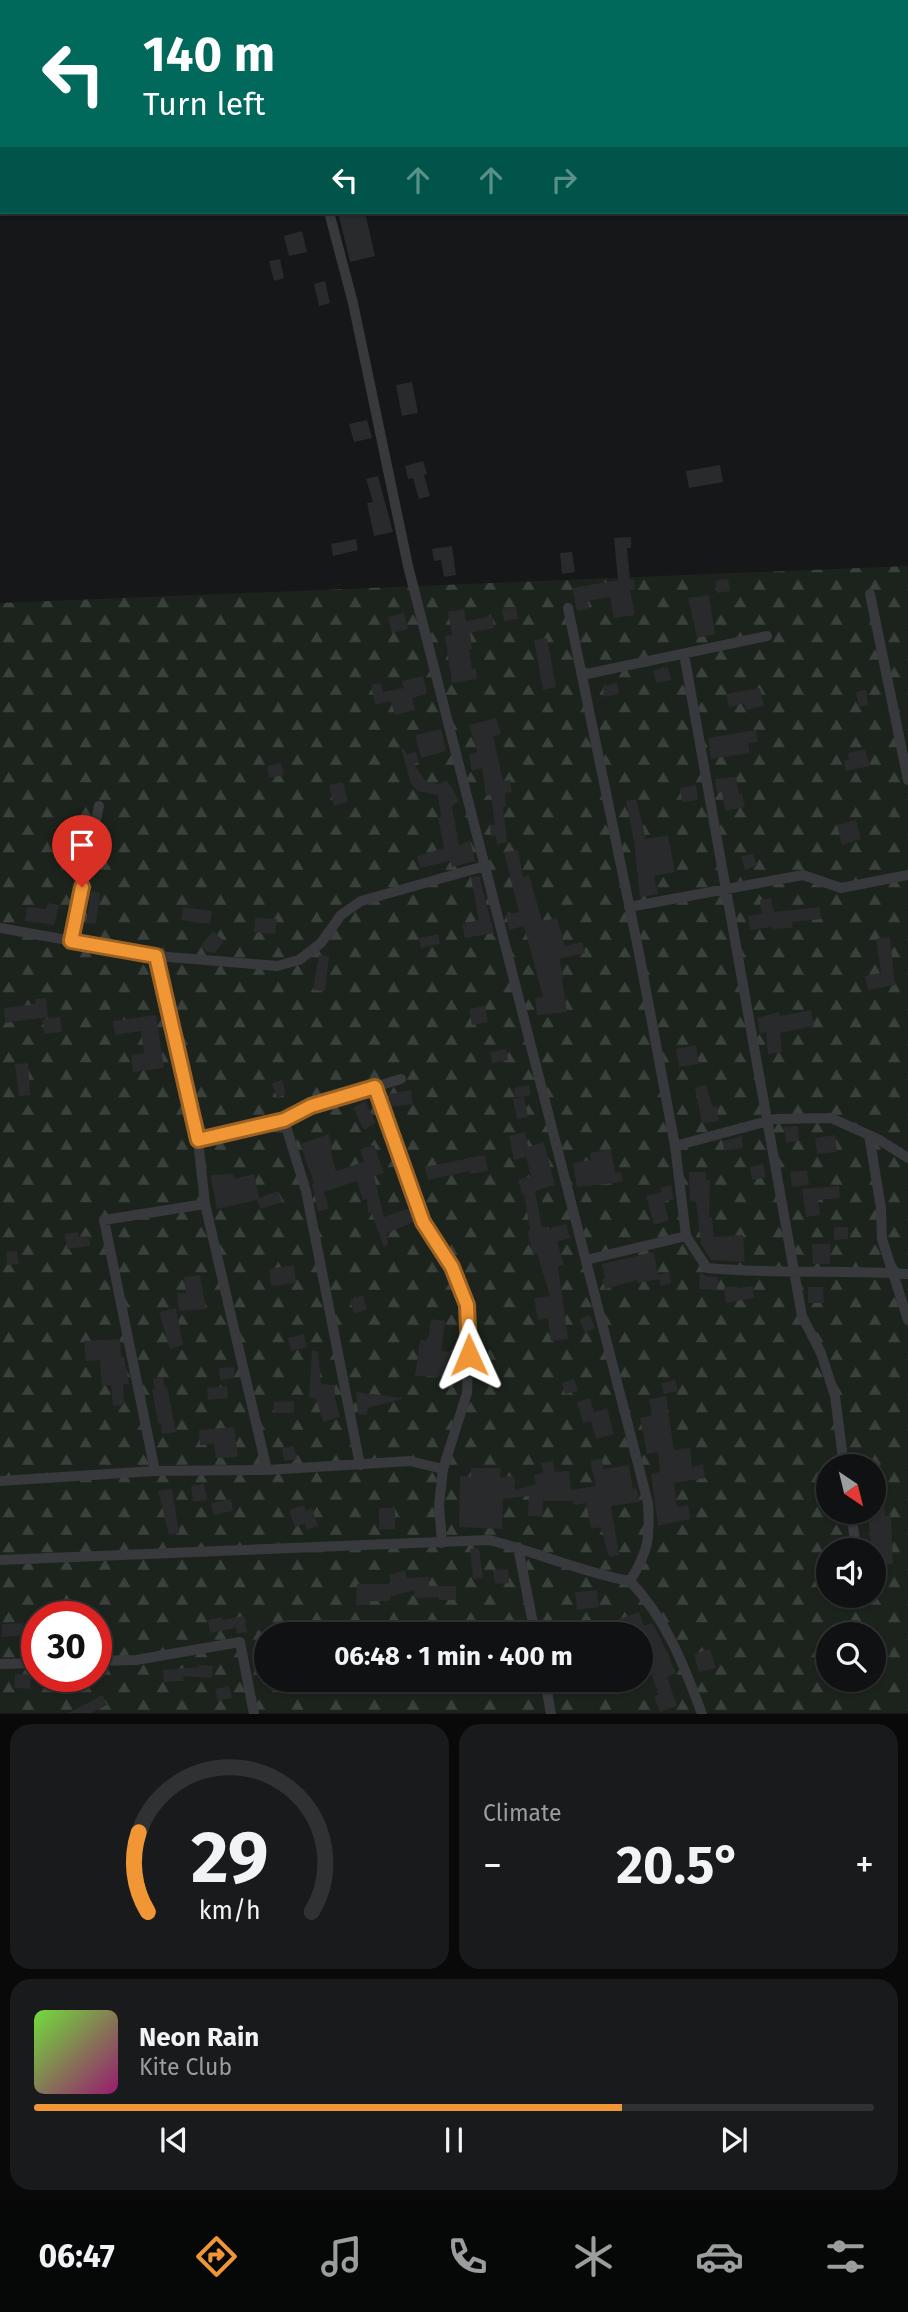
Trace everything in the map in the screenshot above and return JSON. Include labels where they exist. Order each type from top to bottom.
[{"type":"street","points":[[330,214],[353,303],[408,566],[648,1503],[650,1536],[638,1567],[629,1581]]},
{"type":"street","points":[[870,594],[908,780]]},
{"type":"street","points":[[568,608],[675,1146],[686,1236],[707,1268],[795,1273],[853,1271],[908,1274]]},
{"type":"street","points":[[582,675],[766,636]]},
{"type":"street","points":[[684,654],[802,1316],[821,1353],[835,1396],[842,1454]]},
{"type":"street","points":[[71,941],[99,806]]},
{"type":"street","points":[[0,928],[156,956],[276,966],[299,960],[321,943],[341,915],[361,901],[485,866]]},
{"type":"street","points":[[629,907],[803,875],[841,888],[908,875]]},
{"type":"street","points":[[156,956],[198,1140],[205,1204],[267,1470]]},
{"type":"street","points":[[198,1140],[284,1120],[311,1106],[401,1079]]},
{"type":"street","points":[[375,1087],[423,1222],[452,1267],[467,1305],[467,1393],[443,1469],[439,1505],[442,1543]]},
{"type":"street","points":[[675,1146],[768,1121],[831,1118],[869,1135],[908,1158]]},
{"type":"street","points":[[284,1120],[306,1191],[360,1465]]},
{"type":"street","points":[[869,1135],[881,1208],[882,1239],[908,1320]]},
{"type":"street","points":[[155,1471],[104,1220],[205,1204]]},
{"type":"street","points":[[586,1260],[686,1236]]},
{"type":"street","points":[[0,1481],[155,1471],[267,1470],[410,1461],[443,1469]]},
{"type":"street","points":[[0,1560],[489,1541],[518,1547],[595,1575],[629,1581],[648,1600],[667,1629],[702,1713]]},
{"type":"street","points":[[518,1547],[534,1622]]},
{"type":"street","points":[[112,1661],[135,1660],[240,1642],[254,1713]]},
{"type":"street","points":[[0,1664],[21,1663]]},
{"type":"street","points":[[547,1692],[551,1713]]},
{"type":"green space","points":[[908,566],[908,1713],[0,1713],[0,603]]},
{"type":"building","points":[[338,214],[365,214],[375,256],[350,262]]},
{"type":"building","points":[[302,231],[307,252],[289,256],[284,236]]},
{"type":"building","points":[[280,259],[284,278],[274,281],[269,261]]},
{"type":"building","points":[[325,281],[330,303],[319,306],[314,284]]},
{"type":"building","points":[[412,382],[418,413],[402,416],[396,385]]},
{"type":"building","points":[[367,420],[372,438],[354,442],[349,424]]},
{"type":"building","points":[[423,461],[430,496],[419,499],[413,478],[408,479],[405,466]]},
{"type":"building","points":[[720,465],[723,482],[689,488],[686,471]]},
{"type":"building","points":[[378,476],[393,532],[374,536],[367,503],[373,502],[366,479]]},
{"type":"building","points":[[631,537],[631,548],[627,548],[630,580],[634,579],[635,590],[630,590],[635,615],[614,618],[610,597],[588,601],[589,609],[577,611],[572,588],[618,580],[614,538]]},
{"type":"building","points":[[356,539],[358,550],[333,556],[331,544]]},
{"type":"building","points":[[452,546],[456,575],[444,577],[441,560],[434,561],[432,549]]},
{"type":"building","points":[[572,552],[575,572],[562,574],[560,553]]},
{"type":"building","points":[[728,579],[730,591],[717,593],[715,581]]},
{"type":"building","points":[[709,595],[715,634],[697,638],[688,598]]},
{"type":"building","points":[[516,607],[518,619],[504,621],[502,609]]},
{"type":"building","points":[[464,609],[466,621],[492,616],[494,628],[470,633],[472,669],[476,668],[477,679],[452,683],[445,636],[452,635],[448,612]]},
{"type":"building","points":[[404,613],[408,629],[392,633],[388,617]]},
{"type":"building","points":[[547,638],[556,687],[543,690],[534,640]]},
{"type":"building","points":[[668,667],[671,680],[656,683],[653,670]]},
{"type":"building","points":[[423,676],[427,694],[412,698],[415,710],[395,715],[391,701],[375,705],[371,685],[381,683],[383,692],[404,688],[402,681]]},
{"type":"building","points":[[617,683],[619,694],[604,697],[603,686]]},
{"type":"building","points":[[760,688],[764,706],[746,710],[744,703],[729,707],[726,694]]},
{"type":"building","points":[[866,690],[868,705],[859,707],[856,692]]},
{"type":"building","points":[[496,718],[501,734],[493,736],[503,781],[510,780],[512,792],[505,793],[506,806],[503,807],[507,842],[497,844],[496,836],[491,836],[490,825],[495,825],[491,795],[486,796],[482,768],[472,771],[469,754],[477,752],[469,725]]},
{"type":"building","points":[[441,729],[446,751],[421,758],[415,735]]},
{"type":"building","points":[[756,730],[758,742],[748,743],[750,753],[711,759],[708,738]]},
{"type":"building","points":[[401,749],[407,754],[416,752],[419,762],[414,764],[426,782],[439,784],[446,780],[452,788],[459,801],[452,806],[459,845],[470,840],[475,861],[452,867],[450,861],[420,868],[417,856],[444,848],[438,818],[441,817],[438,795],[417,791],[411,783]]},
{"type":"building","points":[[865,749],[870,766],[846,771],[844,761],[849,760],[848,753]]},
{"type":"building","points":[[281,763],[284,775],[269,778],[267,766]]},
{"type":"building","points":[[736,777],[745,807],[725,811],[722,792],[717,793],[715,779]]},
{"type":"building","points":[[343,782],[348,802],[334,806],[329,785]]},
{"type":"building","points":[[696,785],[698,800],[682,802],[680,788]]},
{"type":"building","points":[[636,799],[646,839],[668,835],[675,872],[654,876],[658,894],[640,897],[634,841],[626,801]]},
{"type":"building","points":[[856,820],[861,839],[842,845],[837,825]]},
{"type":"building","points":[[518,850],[523,877],[529,875],[542,921],[557,918],[565,946],[582,942],[585,953],[559,959],[564,978],[567,1012],[537,1015],[535,998],[543,997],[524,926],[509,930],[506,915],[519,912],[504,852]]},
{"type":"building","points":[[753,853],[757,866],[745,870],[741,857]]},
{"type":"building","points":[[479,876],[494,933],[465,938],[462,924],[479,920],[471,878]]},
{"type":"building","points":[[91,891],[100,893],[96,924],[86,923]]},
{"type":"building","points":[[771,898],[774,912],[820,907],[821,919],[792,922],[793,928],[750,930],[748,916],[762,914],[760,900]]},
{"type":"building","points":[[48,903],[59,905],[54,925],[25,921],[27,907],[46,909]]},
{"type":"building","points":[[183,907],[212,911],[210,924],[181,920]]},
{"type":"building","points":[[255,918],[277,919],[275,934],[254,932]]},
{"type":"building","points":[[213,931],[224,941],[215,953],[200,947]]},
{"type":"building","points":[[438,934],[440,944],[421,948],[419,938]]},
{"type":"building","points":[[890,937],[895,985],[868,990],[865,976],[881,973],[876,939]]},
{"type":"building","points":[[319,955],[329,956],[325,991],[313,990]]},
{"type":"building","points":[[46,998],[48,1017],[5,1023],[4,1008],[36,1004],[35,999]]},
{"type":"building","points":[[485,1006],[488,1022],[472,1025],[469,1009]]},
{"type":"building","points":[[811,1010],[814,1026],[780,1033],[782,1052],[768,1054],[766,1032],[760,1033],[757,1018],[779,1012],[780,1016]]},
{"type":"building","points":[[156,1015],[164,1068],[133,1072],[131,1055],[144,1053],[141,1031],[115,1035],[113,1021]]},
{"type":"building","points":[[60,1017],[62,1032],[44,1034],[43,1019]]},
{"type":"building","points":[[696,1045],[699,1064],[679,1067],[676,1049]]},
{"type":"building","points":[[506,1049],[508,1060],[492,1063],[490,1052]]},
{"type":"building","points":[[28,1063],[30,1095],[19,1096],[15,1064]]},
{"type":"building","points":[[282,1080],[286,1094],[277,1098],[272,1083]]},
{"type":"building","points":[[529,1085],[531,1095],[516,1098],[514,1088]]},
{"type":"building","points":[[706,1085],[713,1107],[717,1106],[719,1121],[702,1123],[695,1088]]},
{"type":"building","points":[[411,1090],[413,1104],[391,1107],[389,1094]]},
{"type":"building","points":[[524,1097],[528,1117],[517,1119],[513,1099]]},
{"type":"building","points":[[365,1101],[376,1123],[364,1130],[353,1108]]},
{"type":"building","points":[[798,1126],[799,1141],[786,1143],[784,1127]]},
{"type":"building","points":[[525,1132],[528,1147],[544,1142],[555,1185],[535,1191],[542,1227],[545,1226],[546,1229],[566,1224],[570,1238],[557,1242],[564,1265],[558,1266],[568,1339],[551,1341],[548,1318],[538,1320],[534,1298],[550,1296],[537,1253],[533,1254],[527,1231],[530,1230],[524,1194],[518,1180],[531,1176],[526,1157],[514,1160],[509,1136]]},
{"type":"building","points":[[329,1134],[336,1171],[364,1162],[360,1149],[374,1145],[384,1173],[374,1176],[384,1217],[410,1208],[414,1222],[387,1233],[388,1245],[384,1247],[371,1212],[368,1213],[367,1199],[363,1200],[357,1181],[324,1192],[329,1208],[318,1212],[312,1184],[314,1183],[300,1144]]},
{"type":"building","points":[[835,1135],[837,1152],[817,1154],[815,1138]]},
{"type":"building","points":[[742,1136],[743,1148],[724,1151],[723,1141]]},
{"type":"building","points":[[611,1149],[615,1173],[621,1172],[623,1182],[577,1187],[573,1163],[591,1160],[590,1153]]},
{"type":"building","points":[[485,1155],[488,1171],[470,1174],[469,1171],[428,1180],[425,1167]]},
{"type":"building","points":[[763,1164],[766,1177],[752,1180],[750,1167]]},
{"type":"building","points":[[807,1170],[809,1185],[792,1187],[790,1172]]},
{"type":"building","points":[[689,1172],[706,1172],[706,1180],[710,1180],[709,1217],[712,1217],[714,1237],[743,1235],[745,1262],[711,1260],[701,1244],[696,1202],[690,1201]]},
{"type":"building","points":[[233,1174],[234,1179],[254,1174],[259,1198],[278,1191],[282,1202],[261,1209],[257,1200],[217,1209],[210,1175]]},
{"type":"building","points":[[671,1185],[674,1199],[664,1202],[669,1220],[654,1225],[646,1196],[661,1192],[660,1188]]},
{"type":"building","points":[[839,1186],[840,1198],[818,1200],[820,1215],[806,1217],[802,1189]]},
{"type":"building","points":[[834,1227],[848,1227],[848,1239],[834,1240]]},
{"type":"building","points":[[78,1232],[79,1237],[89,1236],[90,1246],[67,1249],[65,1234]]},
{"type":"building","points":[[812,1244],[830,1244],[830,1264],[813,1264]]},
{"type":"building","points":[[17,1251],[19,1264],[7,1265],[6,1252]]},
{"type":"building","points":[[654,1252],[658,1275],[669,1272],[671,1283],[661,1286],[659,1279],[638,1283],[637,1280],[605,1289],[602,1264]]},
{"type":"building","points":[[294,1265],[296,1283],[271,1286],[269,1269]]},
{"type":"building","points":[[700,1272],[706,1276],[718,1277],[717,1290],[699,1289]]},
{"type":"building","points":[[200,1275],[206,1309],[179,1311],[177,1293],[186,1293],[184,1277]]},
{"type":"building","points":[[753,1286],[754,1298],[726,1303],[724,1287]]},
{"type":"building","points":[[808,1287],[823,1287],[824,1303],[808,1303]]},
{"type":"building","points":[[363,1295],[367,1309],[354,1314],[350,1300]]},
{"type":"building","points":[[176,1308],[183,1345],[170,1349],[159,1312]]},
{"type":"building","points":[[589,1315],[595,1328],[585,1333],[579,1320]]},
{"type":"building","points":[[431,1319],[445,1321],[441,1351],[457,1352],[457,1368],[445,1368],[445,1377],[415,1376],[420,1340],[428,1341]]},
{"type":"building","points":[[304,1334],[307,1347],[291,1351],[288,1338]]},
{"type":"building","points":[[120,1339],[121,1357],[124,1357],[129,1384],[123,1384],[124,1405],[113,1406],[111,1385],[102,1386],[100,1360],[86,1361],[84,1341]]},
{"type":"building","points":[[312,1351],[318,1351],[321,1384],[335,1385],[340,1417],[323,1422],[316,1398],[309,1398]]},
{"type":"building","points":[[234,1367],[234,1378],[220,1380],[219,1368]]},
{"type":"building","points":[[163,1377],[176,1432],[162,1434],[152,1389],[155,1389],[153,1379]]},
{"type":"building","points":[[574,1379],[578,1391],[565,1394],[562,1383]]},
{"type":"building","points":[[675,1380],[678,1391],[664,1394],[661,1383]]},
{"type":"building","points":[[227,1386],[228,1398],[208,1400],[207,1388]]},
{"type":"building","points":[[356,1392],[402,1399],[368,1408],[367,1415],[358,1414]]},
{"type":"building","points":[[666,1396],[674,1450],[690,1448],[692,1467],[703,1464],[705,1478],[674,1483],[677,1507],[688,1505],[690,1519],[658,1526],[651,1474],[660,1472],[658,1452],[647,1454],[640,1418],[652,1415],[649,1399]]},
{"type":"building","points":[[590,1398],[594,1412],[607,1408],[614,1434],[596,1439],[591,1421],[583,1423],[577,1402]]},
{"type":"building","points":[[294,1401],[294,1413],[274,1413],[274,1402]]},
{"type":"building","points":[[234,1427],[238,1457],[216,1458],[214,1444],[200,1445],[199,1430]]},
{"type":"building","points":[[294,1446],[297,1459],[284,1461],[282,1448]]},
{"type":"building","points":[[601,1458],[604,1469],[629,1465],[633,1489],[636,1488],[640,1502],[611,1506],[619,1555],[609,1557],[601,1527],[591,1529],[586,1503],[574,1505],[574,1501],[543,1501],[542,1516],[528,1516],[529,1496],[503,1499],[502,1529],[459,1527],[460,1476],[471,1477],[471,1468],[501,1468],[500,1477],[514,1476],[515,1490],[536,1484],[534,1475],[543,1473],[541,1463],[553,1461],[555,1472],[569,1471],[571,1490],[596,1486],[590,1461]]},
{"type":"building","points":[[204,1484],[207,1500],[193,1502],[191,1486]]},
{"type":"building","points":[[172,1489],[179,1533],[169,1535],[158,1491]]},
{"type":"building","points":[[231,1499],[233,1511],[213,1515],[211,1503]]},
{"type":"building","points":[[304,1505],[306,1511],[312,1508],[318,1526],[307,1530],[305,1524],[295,1527],[289,1510]]},
{"type":"building","points":[[379,1508],[395,1508],[395,1529],[379,1530]]},
{"type":"building","points":[[891,1515],[893,1564],[886,1564],[886,1538],[870,1538],[869,1524],[886,1524],[886,1516]]},
{"type":"building","points":[[479,1548],[483,1578],[473,1579],[470,1549]]},
{"type":"building","points":[[508,1569],[509,1583],[495,1584],[493,1570]]},
{"type":"building","points":[[405,1570],[407,1578],[429,1577],[429,1586],[456,1586],[456,1600],[439,1600],[439,1597],[415,1598],[414,1590],[390,1597],[390,1601],[370,1601],[370,1605],[356,1605],[357,1584],[391,1584],[389,1575]]},
{"type":"building","points":[[597,1590],[599,1607],[577,1610],[575,1592]]},
{"type":"building","points":[[639,1612],[643,1622],[620,1622],[619,1619]]},
{"type":"building","points":[[244,1616],[247,1632],[237,1634],[236,1628],[210,1633],[208,1620]]},
{"type":"building","points":[[21,1623],[21,1635],[2,1637],[2,1624]]},
{"type":"building","points":[[653,1625],[676,1673],[667,1677],[677,1706],[660,1712],[654,1696],[659,1694],[653,1679]]},
{"type":"building","points":[[710,1649],[716,1668],[699,1672],[694,1654]]},
{"type":"building","points":[[199,1665],[213,1666],[212,1678],[183,1676],[184,1681],[164,1682],[163,1670]]},
{"type":"building","points":[[15,1674],[21,1674],[21,1688],[14,1688]]},
{"type":"building","points":[[229,1686],[232,1698],[218,1701],[215,1689]]},
{"type":"building","points":[[102,1695],[107,1705],[91,1713],[69,1713]]},
{"type":"route","points":[[82,887],[71,941],[156,956],[198,1140],[284,1120],[311,1106],[375,1087],[423,1222],[452,1267],[467,1305],[469,1355]]}]
